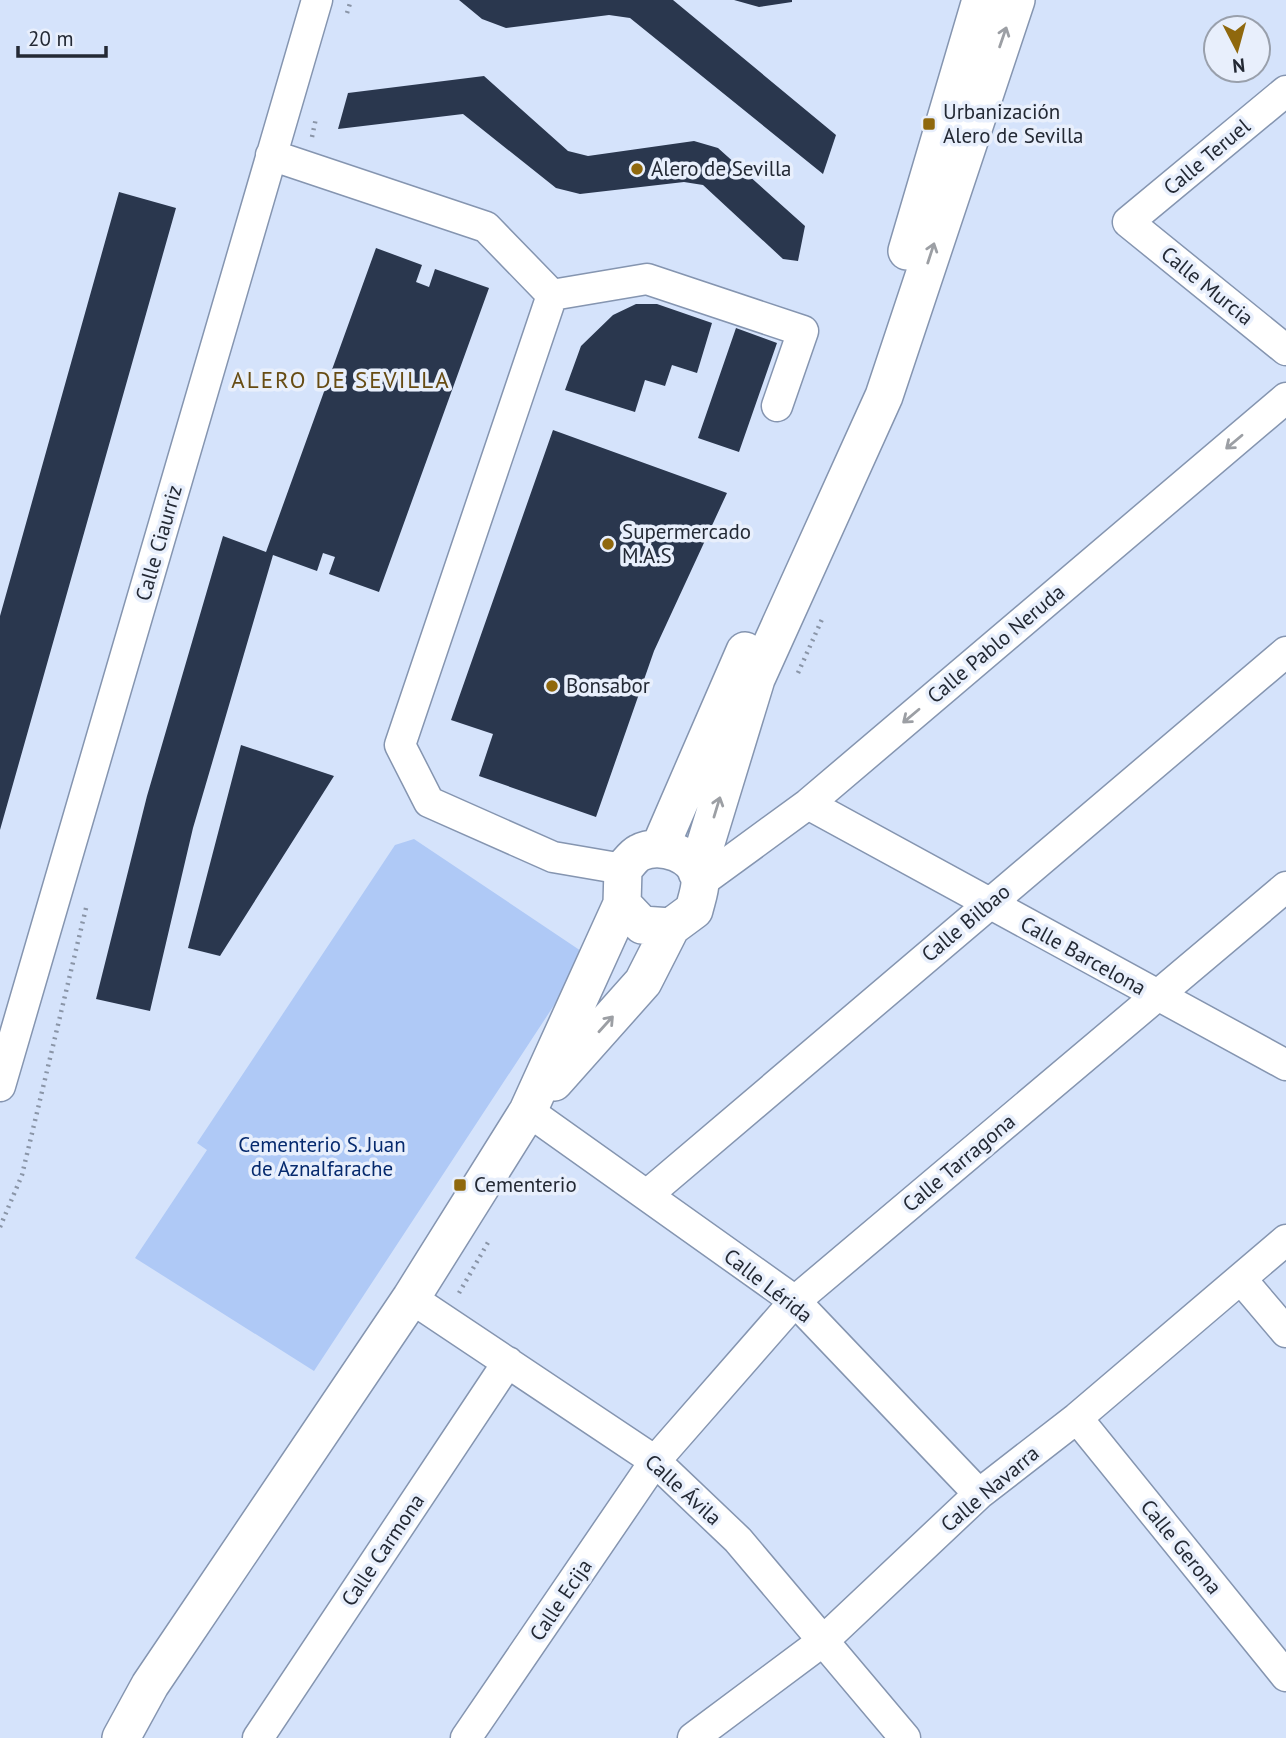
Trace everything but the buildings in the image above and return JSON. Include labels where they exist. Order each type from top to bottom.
[{"type":"street","name":"Calle Ciaurriz","points":[[0,1086],[317,0]]},
{"type":"street","points":[[660,847],[730,681],[864,395],[981,0]]},
{"type":"street","points":[[528,1111],[643,982],[671,927],[694,910],[698,877],[757,679],[884,396],[1016,0]]},
{"type":"street","name":"Calle Teruel","points":[[1128,222],[1286,91]]},
{"type":"street","points":[[271,155],[486,227],[552,295]]},
{"type":"street","name":"Calle Murcia","points":[[1128,222],[1286,350]]},
{"type":"street","points":[[552,295],[647,279],[803,331],[777,406]]},
{"type":"street","points":[[552,295],[400,745],[429,802],[554,856],[623,869]]},
{"type":"street","name":"Calle Pablo Neruda","points":[[698,877],[808,804],[1286,398]]},
{"type":"street","name":"Calle Bilbao","points":[[647,1195],[1286,652]]},
{"type":"street","name":"Calle Barcelona","points":[[808,804],[1157,997],[1284,1060]]},
{"type":"street","points":[[121,1738],[150,1685],[411,1298],[528,1111],[622,905],[623,869],[638,853],[660,847],[682,854],[698,877]]},
{"type":"street","name":"Calle Tarragona","points":[[655,1461],[795,1301],[1286,887]]},
{"type":"street","points":[[622,905],[642,925],[671,927]]},
{"type":"street","name":"Calle Lérida","points":[[528,1111],[795,1301],[979,1494]]},
{"type":"street","name":"Calle Navarra","points":[[695,1737],[822,1641],[979,1494],[1077,1418],[1286,1240]]},
{"type":"street","points":[[1241,1279],[1286,1332]]},
{"type":"street","name":"Calle Ávila","points":[[411,1298],[655,1461],[738,1540],[905,1738]]},
{"type":"street","name":"Calle Carmona","points":[[258,1738],[508,1362]]},
{"type":"street","name":"Calle Gerona","points":[[1077,1418],[1286,1676]]},
{"type":"street","name":"Calle Ecija","points":[[466,1738],[655,1461]]},
{"type":"green space","name":"Cementerio S. Juan de Aznalfarache","points":[[414,839],[587,955],[314,1371],[135,1258],[207,1150],[197,1143],[395,845]]},
{"type":"place","name":"Urbanización Alero de Sevilla","points":[[929,124]]},
{"type":"place","name":"Alero de Sevilla","points":[[637,169]]},
{"type":"place","name":"Supermercado M.A.S","points":[[608,544]]},
{"type":"place","name":"Bonsabor","points":[[552,686]]},
{"type":"place","name":"Cementerio","points":[[460,1185]]},
{"type":"district","name":"ALERO DE SEVILLA","points":[[341,380]]}]
